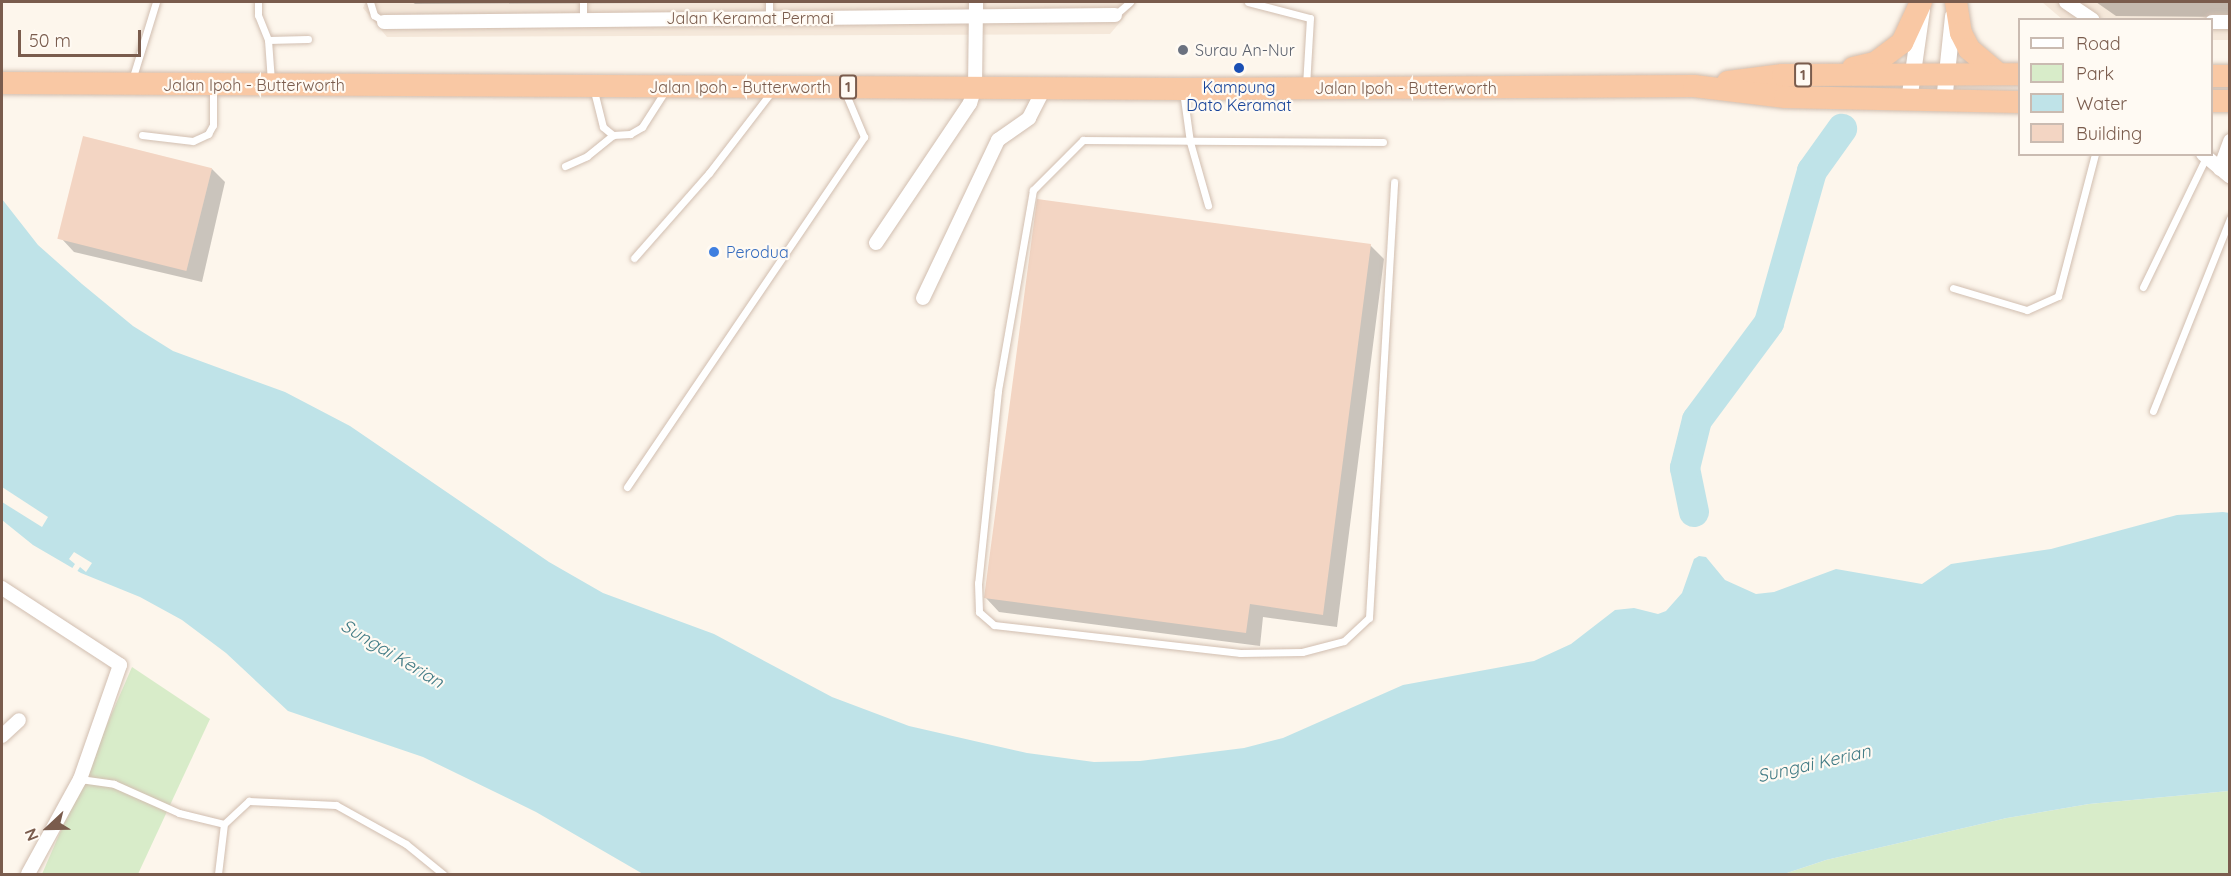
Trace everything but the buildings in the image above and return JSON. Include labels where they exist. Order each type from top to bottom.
[{"type":"highway","points":[[1783,75],[1875,63],[1902,43],[1922,2]]},
{"type":"highway","points":[[1955,2],[1961,33],[1969,49],[2009,74]]},
{"type":"highway","name":"Jalan Ipoh - Butterworth","points":[[2,83],[130,86],[271,84],[1183,89],[1694,86],[1783,75],[2009,74]]},
{"type":"highway","points":[[2213,76],[2229,76]]},
{"type":"highway","name":"Jalan Ipoh - Butterworth","points":[[1694,86],[1785,97],[2018,102]]},
{"type":"highway","points":[[2213,101],[2229,101]]},
{"type":"street","points":[[876,243],[946,142],[975,88],[976,2]]},
{"type":"street","points":[[1910,101],[1922,2]]},
{"type":"street","points":[[1944,102],[1955,2]]},
{"type":"street","points":[[2066,2],[2090,18]]},
{"type":"street","name":"Jalan Keramat Permai","points":[[384,22],[1115,15]]},
{"type":"street","points":[[2213,22],[2229,22]]},
{"type":"street","points":[[923,298],[998,140],[1029,118],[1044,88]]},
{"type":"street","points":[[2225,173],[2229,141]]},
{"type":"street","points":[[2205,156],[2225,173]]},
{"type":"street","points":[[2,588],[120,665],[80,779],[28,874]]},
{"type":"street","points":[[2,736],[19,720]]},
{"type":"lane","points":[[130,86],[156,2]]},
{"type":"lane","points":[[258,2],[258,15],[268,40],[271,84]]},
{"type":"lane","points":[[370,2],[374,15],[384,22]]},
{"type":"lane","points":[[583,2],[583,19]]},
{"type":"lane","points":[[769,2],[769,18]]},
{"type":"lane","points":[[1115,15],[1130,2]]},
{"type":"lane","points":[[1248,2],[1311,18],[1306,88]]},
{"type":"lane","points":[[268,40],[308,39]]},
{"type":"lane","points":[[142,135],[193,141],[207,135],[213,125],[213,85]]},
{"type":"lane","points":[[592,86],[603,127],[613,135]]},
{"type":"lane","points":[[565,166],[587,156],[613,135],[630,134],[642,127],[668,86]]},
{"type":"lane","points":[[634,258],[709,173],[775,87]]},
{"type":"lane","points":[[627,487],[864,137],[843,87]]},
{"type":"lane","points":[[1183,89],[1190,142],[1208,205]]},
{"type":"lane","points":[[1383,142],[1083,140],[1033,190],[998,391],[983,520],[978,583],[980,612],[994,625],[1240,653],[1302,652],[1344,641],[1369,618],[1394,182]]},
{"type":"lane","points":[[1953,288],[2027,310],[2058,296],[2094,156]]},
{"type":"lane","points":[[2143,287],[2205,156]]},
{"type":"lane","points":[[2153,411],[2229,218]]},
{"type":"lane","points":[[80,779],[114,784],[179,813],[224,824]]},
{"type":"lane","points":[[218,874],[224,824],[249,801],[336,805],[406,844],[443,874]]},
{"type":"shaded area","points":[[366,2],[1137,2],[1110,34],[387,37],[363,8]]},
{"type":"shaded area","points":[[2042,2],[2229,2],[2229,40],[2213,40],[2213,18],[2061,18]]},
{"type":"green space","points":[[132,667],[210,719],[138,874],[42,874]]},
{"type":"green space","points":[[2229,791],[2229,874],[1784,874],[1826,860],[2007,818],[2089,804]]},
{"type":"water","name":"Sungai Kerian","points":[[2,199],[38,245],[133,326],[173,351],[285,392],[350,426],[549,562],[603,593],[714,634],[832,697],[909,726],[1027,753],[1094,762],[1140,761],[1244,748],[1283,738],[1403,685],[1534,661],[1571,644],[1615,610],[1634,608],[1658,614],[1666,611],[1682,593],[1694,559],[1699,556],[1706,557],[1725,580],[1756,594],[1774,592],[1836,569],[1922,584],[1951,564],[2051,549],[2177,515],[2223,512],[2230,513],[2229,791],[2089,804],[2007,818],[1826,860],[1784,874],[643,874],[536,812],[423,757],[288,711],[226,653],[182,620],[140,597],[81,573],[33,545],[2,520]]},
{"type":"pier","points":[[2,487],[48,517],[42,527],[2,502]]},
{"type":"pier","points":[[74,552],[92,563],[86,572],[80,567],[76,573],[71,570],[75,564],[69,559]]},
{"type":"waterway","points":[[1694,512],[1685,468],[1697,420],[1769,323],[1812,171],[1842,129]]},
{"type":"place","name":"Surau An-Nur","points":[[1183,50]]},
{"type":"place","name":"Kampung Dato Keramat","points":[[1239,68]]},
{"type":"place","name":"Perodua","points":[[714,252]]}]
